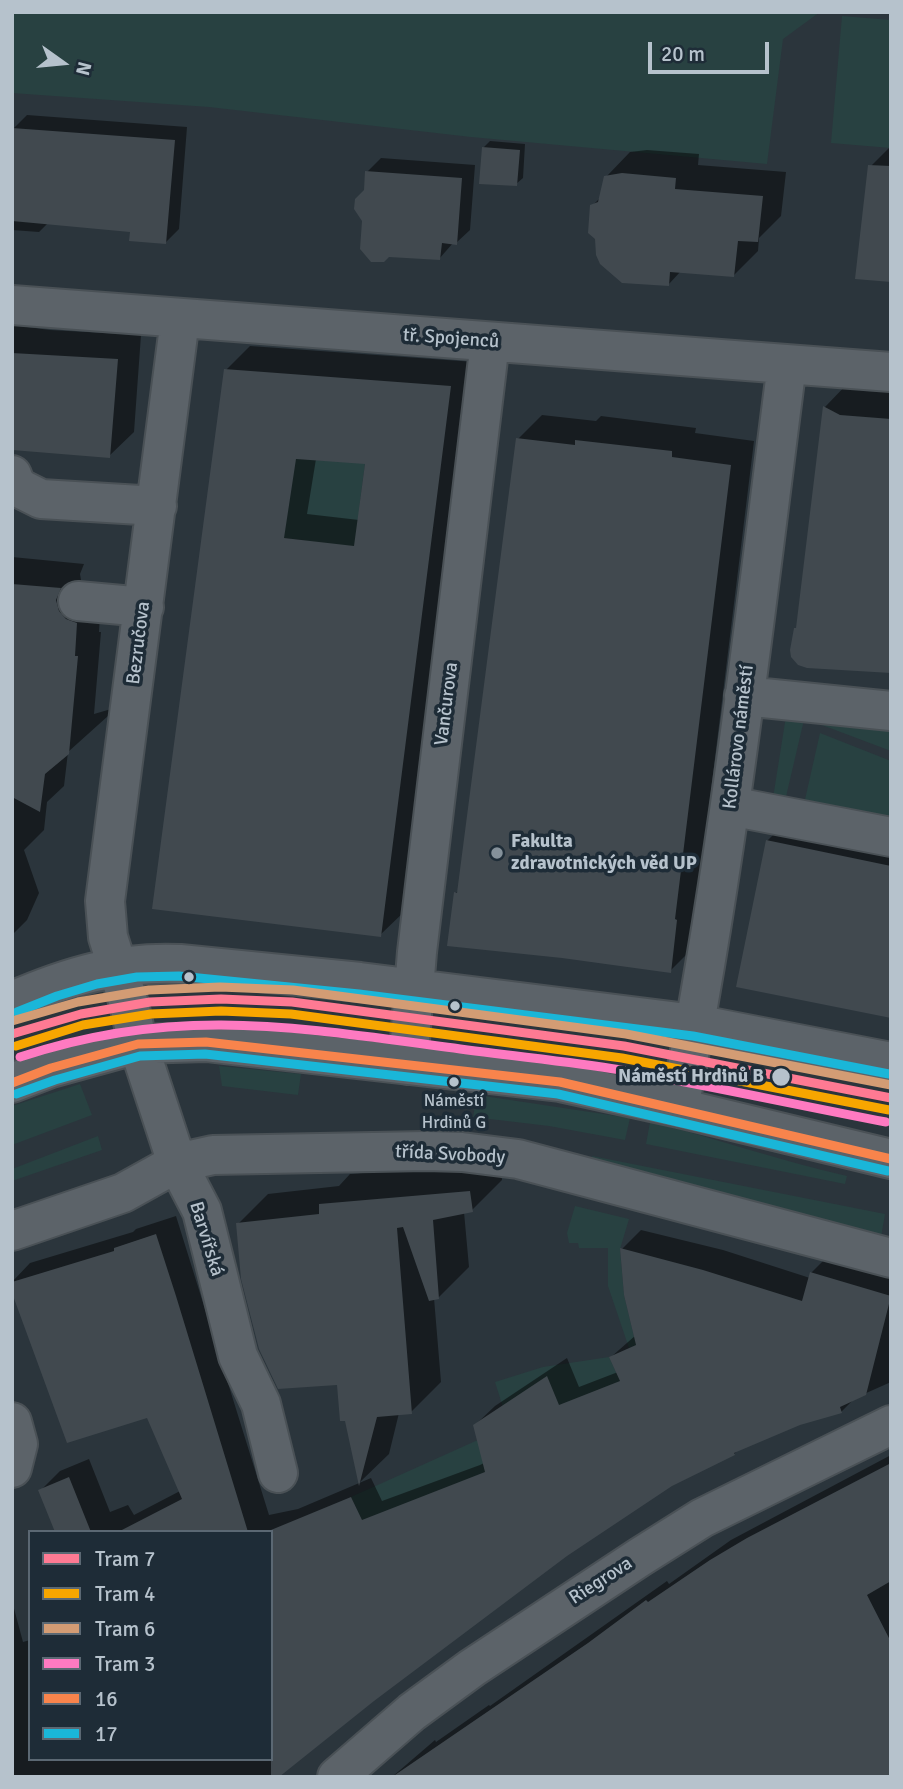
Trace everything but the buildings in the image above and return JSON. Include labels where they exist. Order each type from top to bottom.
[{"type":"street","name":"tř. Spojenců","points":[[12,305],[891,372]]},
{"type":"street","name":"Bezručova","points":[[117,966],[108,937],[105,901],[180,319]]},
{"type":"street","name":"Vančurova","points":[[408,1065],[414,989],[490,342]]},
{"type":"street","name":"Kollárovo náměstí","points":[[679,1108],[730,806],[787,364]]},
{"type":"street","points":[[13,481],[21,489],[41,499],[158,506]]},
{"type":"street","points":[[78,601],[144,607]]},
{"type":"street","points":[[744,696],[891,711]]},
{"type":"street","points":[[730,806],[891,837]]},
{"type":"street","points":[[12,1001],[75,976],[117,966],[180,964],[414,989],[695,1024],[891,1062]]},
{"type":"street","name":"Barvířská","points":[[117,966],[138,1044],[177,1163],[202,1211],[238,1356],[261,1404],[278,1472]]},
{"type":"street","points":[[12,1083],[51,1068],[138,1044],[206,1042],[560,1083],[679,1108],[891,1159]]},
{"type":"street","name":"třída Svobody","points":[[12,1231],[123,1193],[177,1163],[213,1155],[462,1152],[517,1159],[891,1258]]},
{"type":"street","points":[[12,1422],[18,1444],[18,1454],[12,1468]]},
{"type":"street","name":"Riegrova","points":[[337,1777],[412,1712],[472,1668],[640,1556],[702,1518],[891,1425]]},
{"type":"green space","points":[[12,12],[820,12],[783,39],[767,164],[471,137],[209,107],[12,93]]},
{"type":"green space","points":[[842,16],[891,20],[891,148],[831,143]]},
{"type":"green space","points":[[368,439],[359,510],[366,511],[354,569],[304,540],[274,537],[288,510],[294,454],[298,459],[328,461]]},
{"type":"green space","points":[[786,716],[802,721],[803,724],[785,801],[773,798]]},
{"type":"green space","points":[[814,722],[891,726],[891,751]]},
{"type":"green space","points":[[820,733],[891,761],[891,821],[804,804]]},
{"type":"green space","points":[[219,1066],[301,1074],[298,1095],[222,1086]]},
{"type":"green space","points":[[80,1084],[92,1115],[12,1145],[12,1106]]},
{"type":"green space","points":[[477,1095],[630,1118],[625,1140],[549,1126],[473,1117]]},
{"type":"green space","points":[[650,1122],[847,1176],[845,1184],[646,1144]]},
{"type":"green space","points":[[98,1136],[102,1150],[12,1181],[12,1169]]},
{"type":"green space","points":[[592,1156],[885,1214],[881,1237],[593,1163]]},
{"type":"green space","points":[[575,1206],[629,1219],[620,1249],[624,1295],[636,1345],[629,1348],[608,1286],[608,1248],[579,1248],[578,1243],[569,1243],[567,1233]]},
{"type":"green space","points":[[609,1357],[620,1381],[520,1457],[372,1538],[356,1512],[351,1497],[509,1426],[495,1382],[543,1367]]},
{"type":"tram line","name":"6","points":[[12,1021],[78,1002],[149,990],[220,987],[293,990],[626,1034],[891,1085]]},
{"type":"tram line","name":"7","points":[[12,1034],[81,1014],[150,1002],[221,999],[292,1002],[624,1046],[891,1098]]},
{"type":"tram line","name":"4","points":[[16,1046],[83,1025],[151,1014],[221,1011],[291,1014],[622,1058],[889,1110]]},
{"type":"tram line","name":"3","points":[[20,1057],[77,1041],[131,1031],[236,1025],[288,1028],[621,1070],[886,1122]]},
{"type":"transit line","name":"17","points":[[17,1012],[97,984],[137,977],[179,976],[359,994],[693,1036],[889,1074]]},
{"type":"transit line","name":"16","points":[[12,1083],[51,1068],[138,1044],[206,1042],[560,1082],[891,1159]]},
{"type":"transit line","name":"17","points":[[16,1094],[140,1056],[205,1054],[558,1094],[888,1171]]},
{"type":"place","name":"Fakulta zdravotnických věd UP","points":[[497,853]]},
{"type":"place","name":"Náměstí Hrdinů B","points":[[781,1077]]},
{"type":"place","name":"Náměstí Hrdinů G","points":[[454,1082]]}]
